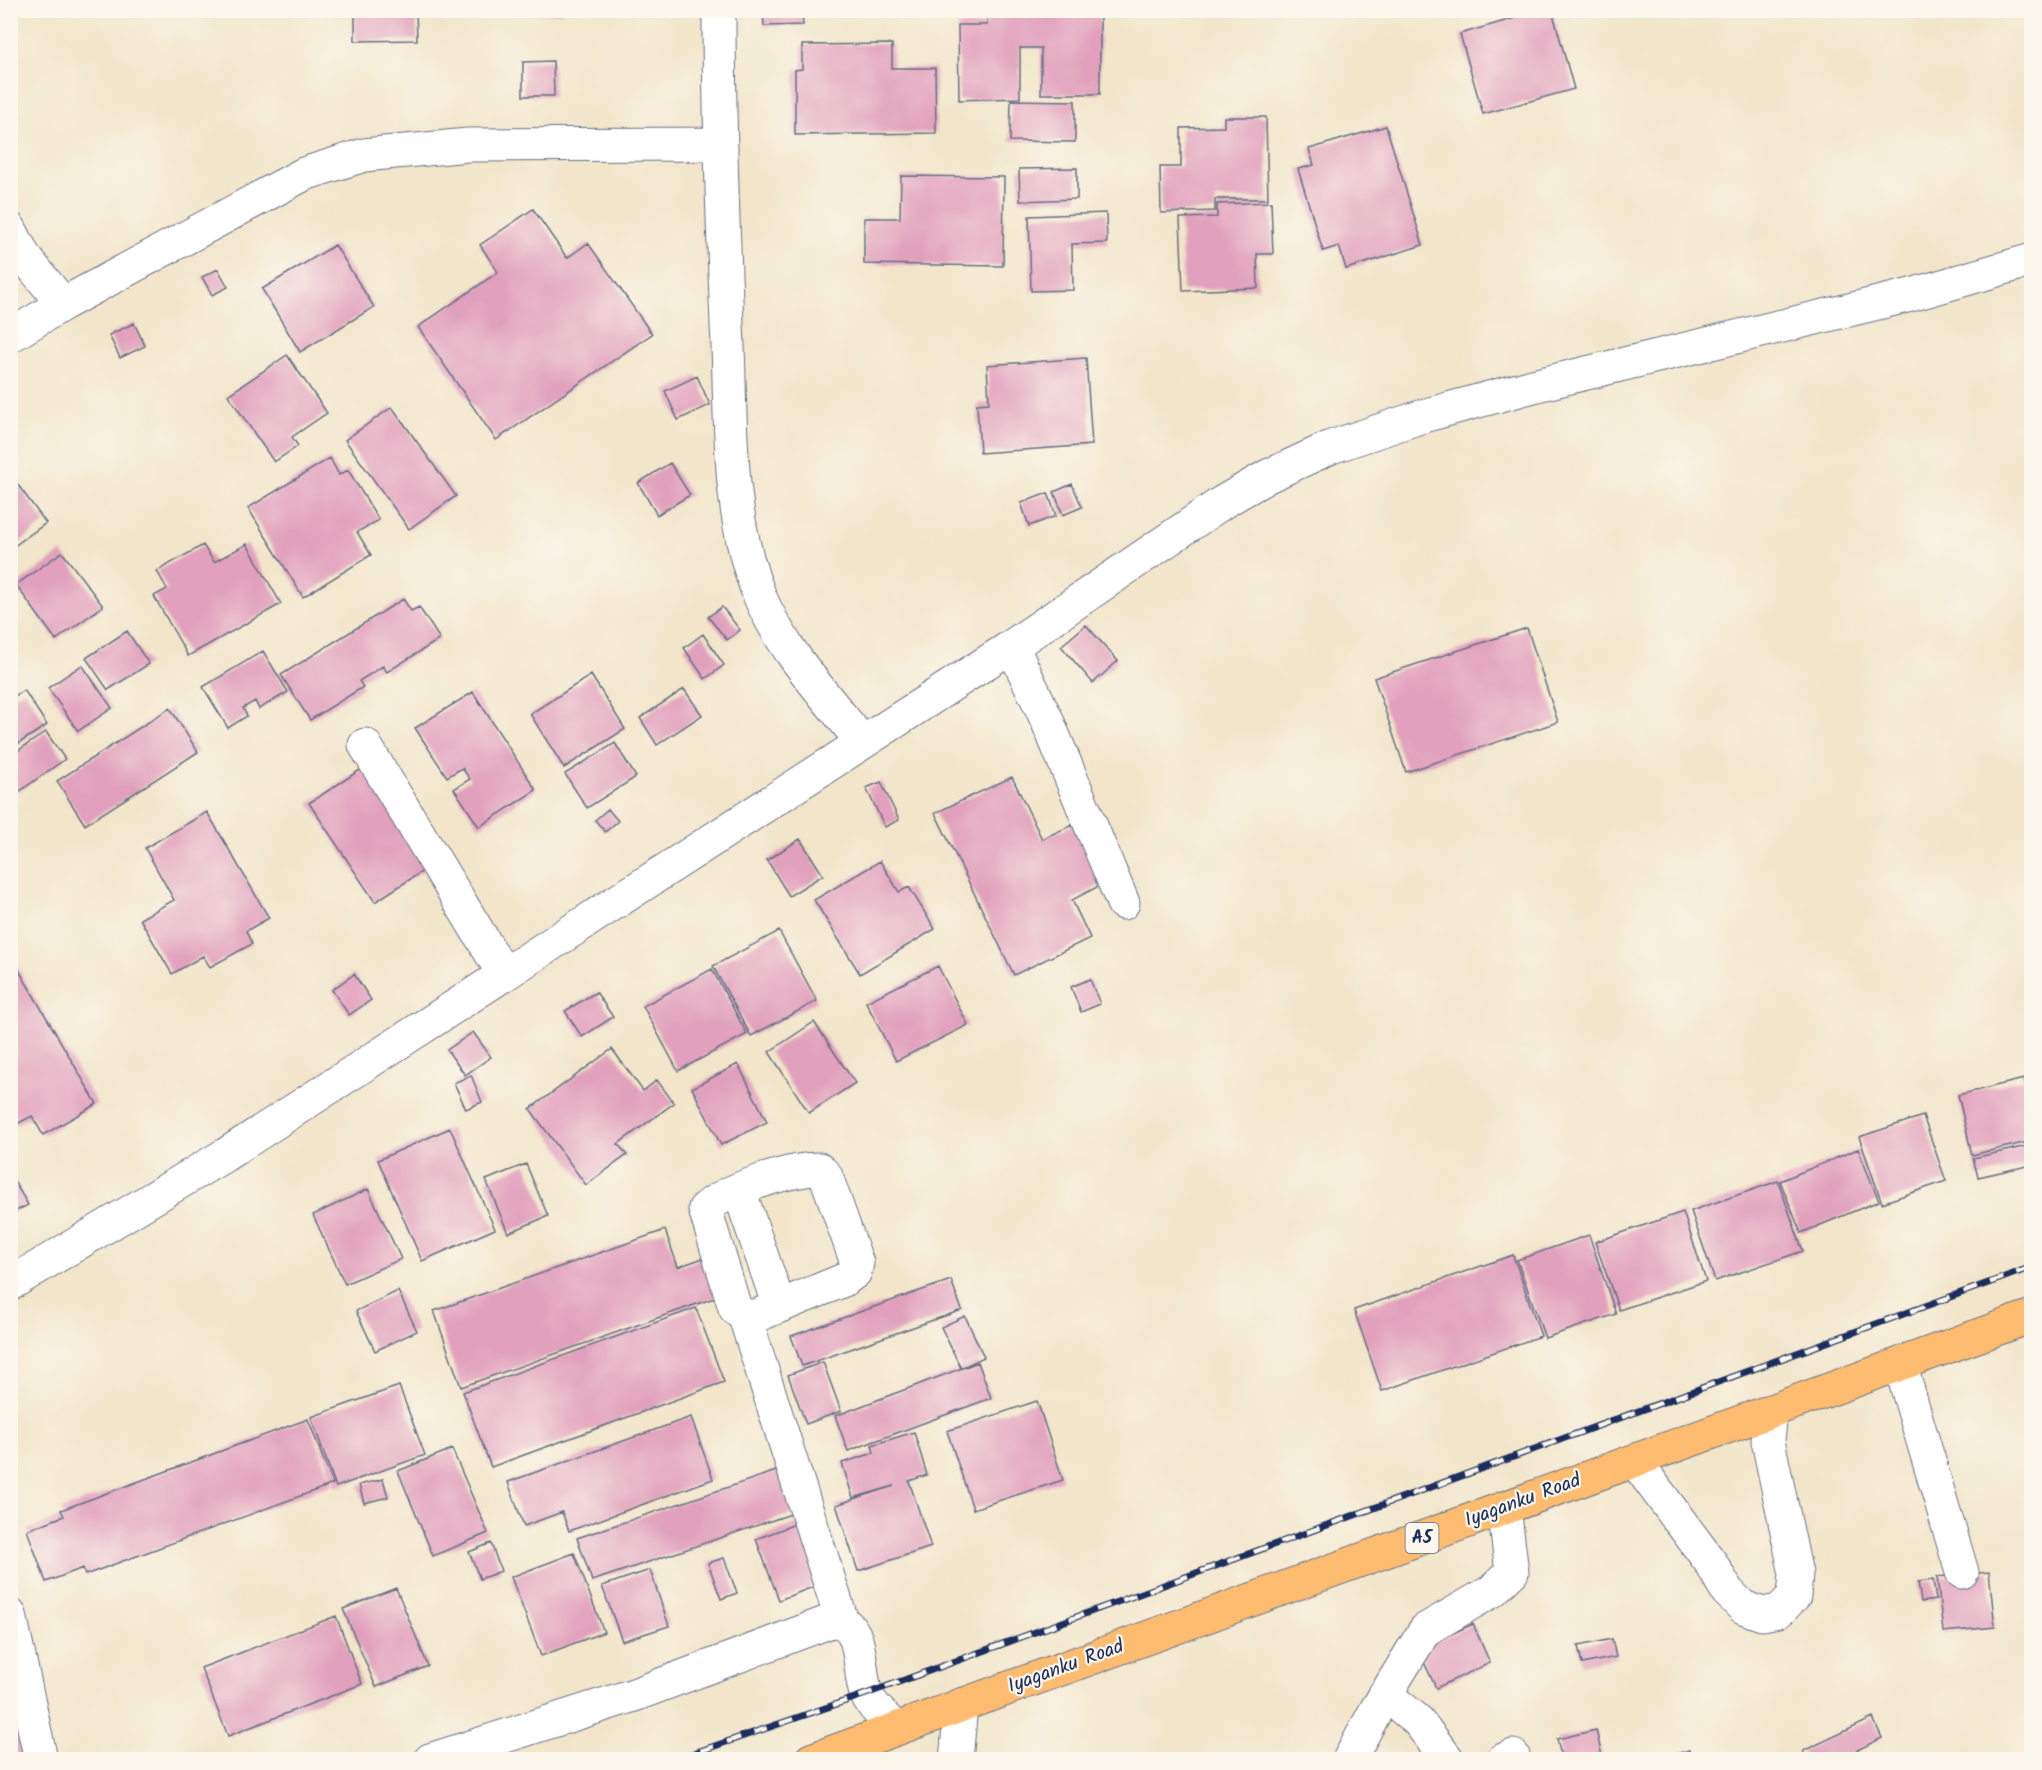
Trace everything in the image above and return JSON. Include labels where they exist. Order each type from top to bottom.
[{"type":"highway","name":"Iyaganku Road","points":[[812,1760],[2031,1316]]},
{"type":"street","points":[[719,10],[719,144],[733,474],[742,540],[761,598],[792,653],[862,742]]},
{"type":"street","points":[[10,336],[63,303],[304,174],[364,155],[468,145],[719,144]]},
{"type":"street","points":[[10,230],[24,256],[63,303]]},
{"type":"street","points":[[10,1284],[225,1155],[1012,646],[1223,502],[1268,476],[1332,447],[1423,416],[1537,385],[1911,295],[2031,260]]},
{"type":"street","points":[[1012,646],[1047,720],[1123,903]]},
{"type":"street","points":[[365,745],[504,973]]},
{"type":"street","points":[[745,1317],[844,1280],[855,1272],[856,1263],[826,1176],[819,1169],[804,1169],[739,1191],[714,1201],[705,1209],[735,1308],[745,1317],[842,1621]]},
{"type":"street","points":[[739,1191],[779,1306]]},
{"type":"street","points":[[1900,1364],[1962,1572]]},
{"type":"street","points":[[1635,1461],[1711,1563],[1727,1592],[1743,1607],[1762,1614],[1779,1611],[1794,1596],[1796,1574],[1768,1440],[1771,1411]]},
{"type":"street","points":[[1349,1760],[1385,1694],[1425,1630],[1492,1591],[1512,1572],[1504,1508]]},
{"type":"street","points":[[10,1615],[41,1760]]},
{"type":"street","points":[[430,1760],[634,1695],[831,1622],[842,1621],[850,1626],[855,1636],[866,1694],[896,1729]]},
{"type":"street","points":[[1385,1694],[1418,1721],[1448,1760]]},
{"type":"street","points":[[956,1760],[961,1705]]},
{"type":"building","points":[[355,10],[416,10],[417,40],[355,41]]},
{"type":"building","points":[[513,10],[561,10],[561,13],[513,14]]},
{"type":"building","points":[[763,10],[802,10],[803,25],[764,26]]},
{"type":"building","points":[[987,10],[1100,10],[1100,94],[1041,94],[1041,48],[1020,48],[1020,98],[959,100],[958,25],[987,25]]},
{"type":"building","points":[[1543,10],[1552,10],[1574,89],[1483,114],[1460,34]]},
{"type":"building","points":[[892,44],[892,68],[935,68],[936,133],[795,135],[795,70],[802,69],[802,45]]},
{"type":"building","points":[[553,61],[554,96],[523,96],[523,62]]},
{"type":"building","points":[[1011,100],[1075,101],[1075,142],[1010,141]]},
{"type":"building","points":[[1224,117],[1266,117],[1268,199],[1215,199],[1215,211],[1161,213],[1160,167],[1181,167],[1181,128],[1224,127]]},
{"type":"building","points":[[1386,126],[1423,245],[1346,269],[1339,246],[1323,251],[1298,169],[1314,165],[1309,149]]},
{"type":"building","points":[[1077,168],[1077,199],[1020,201],[1019,169]]},
{"type":"building","points":[[901,176],[1004,177],[1003,266],[864,264],[864,218],[900,218]]},
{"type":"building","points":[[1271,202],[1273,254],[1257,254],[1258,288],[1183,291],[1180,218],[1217,217],[1217,204]]},
{"type":"building","points":[[533,209],[567,258],[588,243],[652,334],[496,440],[418,327],[498,272],[480,245]]},
{"type":"building","points":[[1106,213],[1107,243],[1072,244],[1073,290],[1031,291],[1029,216]]},
{"type":"building","points":[[335,245],[374,307],[300,352],[262,289]]},
{"type":"building","points":[[218,269],[228,287],[212,295],[202,277]]},
{"type":"building","points":[[134,323],[145,346],[120,358],[109,335]]},
{"type":"building","points":[[287,355],[327,413],[292,437],[298,446],[274,462],[228,395]]},
{"type":"building","points":[[1086,358],[1092,445],[980,453],[977,404],[989,403],[987,365]]},
{"type":"building","points":[[697,376],[710,405],[678,420],[665,391]]},
{"type":"building","points":[[392,407],[456,496],[409,529],[345,440]]},
{"type":"building","points":[[330,458],[339,475],[348,470],[379,520],[357,532],[371,555],[303,597],[248,508]]},
{"type":"building","points":[[670,463],[690,495],[657,515],[638,483]]},
{"type":"building","points":[[10,474],[46,523],[10,549]]},
{"type":"building","points":[[1072,484],[1082,507],[1063,515],[1054,492]]},
{"type":"building","points":[[1048,493],[1056,516],[1029,526],[1021,503]]},
{"type":"building","points":[[247,544],[281,604],[188,656],[154,596],[167,589],[157,571],[203,545],[214,562]]},
{"type":"building","points":[[62,552],[103,606],[56,640],[16,585]]},
{"type":"building","points":[[403,599],[411,611],[419,607],[440,639],[387,672],[383,666],[359,681],[363,687],[310,720],[281,675]]},
{"type":"building","points":[[722,607],[740,630],[727,640],[708,617]]},
{"type":"building","points":[[1086,625],[1118,661],[1093,683],[1061,646]]},
{"type":"building","points":[[1527,628],[1558,722],[1406,772],[1374,678]]},
{"type":"building","points":[[127,631],[149,664],[108,690],[86,658]]},
{"type":"building","points":[[703,634],[724,665],[705,679],[684,648]]},
{"type":"building","points":[[263,651],[288,692],[259,709],[255,701],[243,708],[247,716],[228,728],[203,687]]},
{"type":"building","points":[[82,665],[112,708],[78,731],[48,688]]},
{"type":"building","points":[[591,675],[625,729],[564,768],[530,714]]},
{"type":"building","points":[[684,689],[702,715],[657,745],[640,718]]},
{"type":"building","points":[[24,690],[47,725],[10,749],[10,699]]},
{"type":"building","points":[[473,692],[536,790],[479,827],[454,789],[470,779],[462,768],[447,777],[415,728]]},
{"type":"building","points":[[170,708],[198,752],[85,825],[57,781]]},
{"type":"building","points":[[46,732],[65,759],[20,791],[10,779],[10,756]]},
{"type":"building","points":[[615,743],[636,777],[587,808],[565,774]]},
{"type":"building","points":[[363,768],[429,867],[375,902],[309,803]]},
{"type":"building","points":[[1012,777],[1042,839],[1072,825],[1101,885],[1072,900],[1090,938],[1014,975],[935,813]]},
{"type":"building","points":[[881,782],[899,820],[885,827],[866,788]]},
{"type":"building","points":[[608,809],[618,821],[605,832],[595,820]]},
{"type":"building","points":[[207,812],[269,918],[246,931],[252,944],[210,967],[203,956],[172,974],[140,919],[174,900],[145,848]]},
{"type":"building","points":[[800,839],[823,875],[789,896],[767,860]]},
{"type":"building","points":[[880,861],[899,892],[909,887],[935,929],[860,974],[814,900]]},
{"type":"building","points":[[779,931],[817,1001],[751,1036],[713,966]]},
{"type":"building","points":[[10,955],[97,1104],[43,1135],[32,1116],[15,1125],[10,1117]]},
{"type":"building","points":[[938,966],[968,1025],[896,1061],[866,1002]]},
{"type":"building","points":[[712,969],[747,1034],[678,1071],[643,1006]]},
{"type":"building","points":[[354,974],[371,1000],[349,1015],[332,990]]},
{"type":"building","points":[[1090,979],[1100,1004],[1081,1012],[1071,987]]},
{"type":"building","points":[[596,992],[613,1017],[582,1037],[565,1011]]},
{"type":"building","points":[[814,1022],[855,1083],[809,1113],[769,1052]]},
{"type":"building","points":[[473,1032],[491,1057],[465,1075],[447,1050]]},
{"type":"building","points":[[612,1049],[643,1091],[657,1080],[674,1103],[618,1144],[627,1155],[586,1185],[530,1109]]},
{"type":"building","points":[[738,1064],[767,1122],[721,1145],[692,1088]]},
{"type":"building","points":[[471,1075],[482,1102],[466,1109],[454,1083]]},
{"type":"building","points":[[2024,1079],[2032,1109],[2032,1141],[1972,1155],[1958,1095]]},
{"type":"building","points":[[1923,1116],[1946,1181],[1882,1203],[1859,1137]]},
{"type":"building","points":[[450,1128],[495,1229],[422,1261],[378,1160]]},
{"type":"building","points":[[2032,1145],[2032,1165],[1978,1177],[1973,1158]]},
{"type":"building","points":[[1858,1149],[1879,1201],[1801,1233],[1780,1181]]},
{"type":"building","points":[[526,1164],[548,1216],[508,1233],[486,1180]]},
{"type":"building","points":[[10,1174],[28,1205],[10,1214]]},
{"type":"building","points":[[1778,1181],[1803,1251],[1715,1281],[1691,1211]]},
{"type":"building","points":[[368,1189],[401,1259],[345,1284],[313,1215]]},
{"type":"building","points":[[1683,1212],[1706,1281],[1619,1310],[1595,1242]]},
{"type":"building","points":[[665,1230],[678,1267],[703,1258],[717,1297],[461,1387],[434,1311]]},
{"type":"building","points":[[1589,1235],[1616,1314],[1545,1338],[1517,1260]]},
{"type":"building","points":[[1513,1255],[1541,1336],[1382,1391],[1354,1310]]},
{"type":"building","points":[[951,1280],[962,1310],[802,1366],[791,1336]]},
{"type":"building","points":[[398,1291],[417,1331],[375,1351],[356,1311]]},
{"type":"building","points":[[696,1308],[724,1382],[491,1467],[463,1392]]},
{"type":"building","points":[[965,1316],[984,1357],[961,1368],[941,1327]]},
{"type":"building","points":[[823,1362],[841,1411],[806,1424],[788,1375]]},
{"type":"building","points":[[978,1362],[991,1398],[848,1451],[835,1416]]},
{"type":"building","points":[[399,1386],[425,1455],[336,1487],[311,1417]]},
{"type":"building","points":[[1037,1401],[1063,1480],[973,1509],[947,1431]]},
{"type":"building","points":[[691,1417],[713,1479],[569,1531],[562,1512],[524,1526],[508,1482]]},
{"type":"building","points":[[308,1419],[333,1484],[85,1575],[83,1568],[46,1582],[27,1530],[64,1516],[61,1510]]},
{"type":"building","points":[[914,1432],[927,1475],[909,1481],[931,1547],[858,1571],[836,1505],[894,1486],[853,1498],[842,1463],[874,1453],[872,1445]]},
{"type":"building","points":[[452,1449],[488,1533],[433,1556],[398,1471]]},
{"type":"building","points":[[788,1467],[803,1510],[592,1581],[577,1538]]},
{"type":"building","points":[[383,1479],[388,1497],[364,1503],[359,1485]]},
{"type":"building","points":[[803,1521],[826,1582],[779,1600],[756,1539]]},
{"type":"building","points":[[491,1543],[501,1571],[480,1579],[469,1552]]},
{"type":"building","points":[[574,1553],[604,1632],[541,1656],[511,1577]]},
{"type":"building","points":[[724,1558],[737,1593],[721,1599],[708,1563]]},
{"type":"building","points":[[650,1570],[669,1626],[622,1641],[602,1586]]},
{"type":"building","points":[[1989,1572],[1995,1627],[1943,1632],[1937,1577]]},
{"type":"building","points":[[1933,1580],[1936,1600],[1921,1602],[1918,1582]]},
{"type":"building","points":[[396,1588],[428,1666],[376,1687],[343,1609]]},
{"type":"building","points":[[336,1616],[362,1684],[228,1736],[201,1668]]},
{"type":"building","points":[[1473,1624],[1490,1663],[1436,1688],[1418,1649]]},
{"type":"building","points":[[1612,1639],[1616,1657],[1582,1664],[1578,1646]]},
{"type":"building","points":[[1873,1718],[1882,1738],[1837,1760],[1807,1760],[1803,1751]]},
{"type":"building","points":[[21,1727],[28,1760],[10,1760],[10,1729]]},
{"type":"building","points":[[1596,1730],[1603,1760],[1562,1760],[1557,1739]]},
{"type":"building","points":[[1689,1750],[1692,1760],[1660,1760],[1660,1759]]},
{"type":"railway","points":[[674,1760],[866,1694],[2032,1267]]}]
